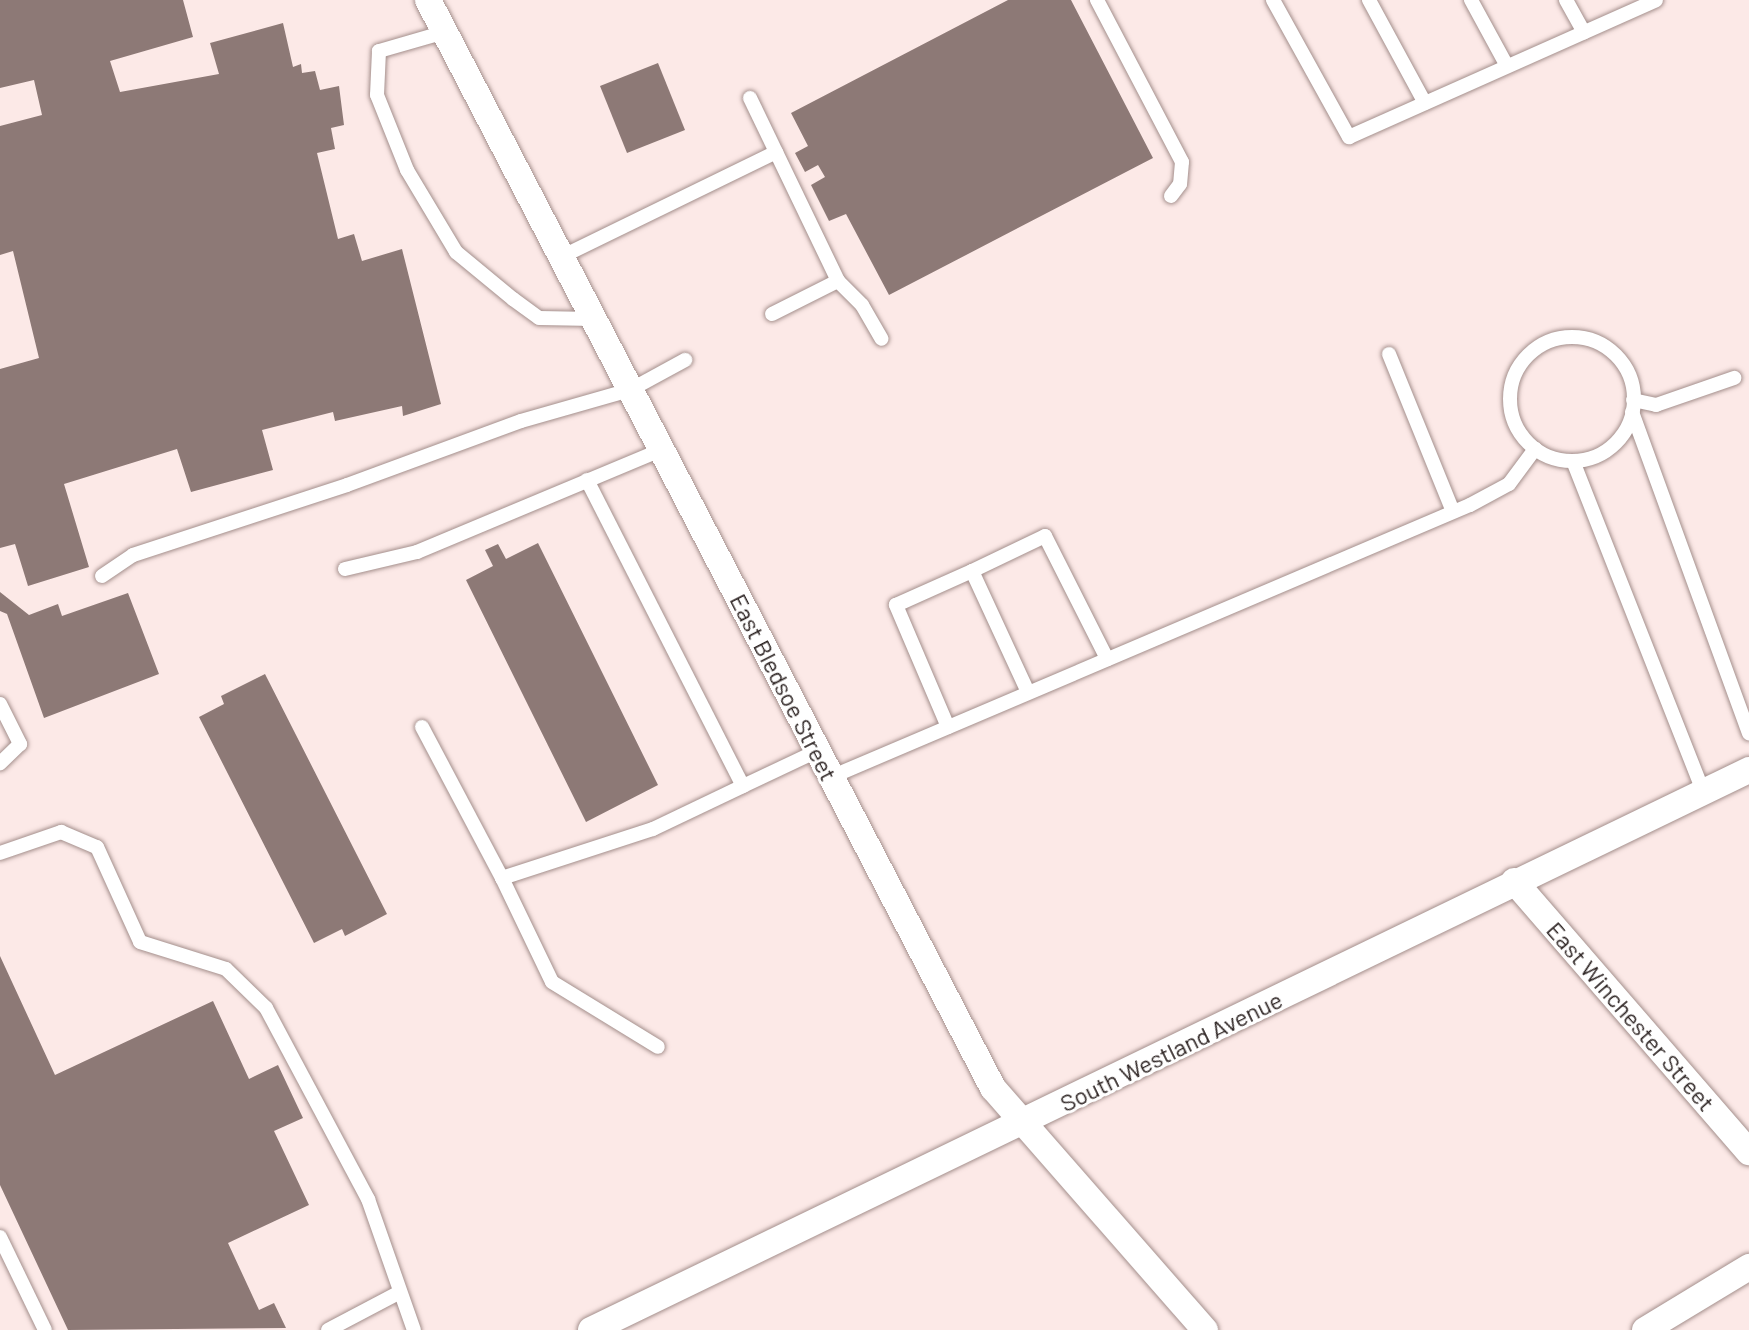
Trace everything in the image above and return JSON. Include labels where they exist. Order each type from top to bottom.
[{"type":"street","name":"East Bledsoe Street","points":[[428,0],[993,1088],[1022,1124],[1062,1162],[1205,1330]]},
{"type":"street","name":"South Westland Avenue","points":[[591,1330],[1749,770]]},
{"type":"street","name":"East Winchester Street","points":[[1514,881],[1749,1152]]},
{"type":"street","points":[[1645,1330],[1749,1267]]},
{"type":"lane","points":[[1097,0],[1182,162],[1180,184],[1171,196]]},
{"type":"lane","points":[[1273,0],[1349,137],[1656,0]]},
{"type":"lane","points":[[1369,0],[1425,103]]},
{"type":"lane","points":[[1471,0],[1507,66]]},
{"type":"lane","points":[[1566,0],[1584,32]]},
{"type":"lane","points":[[445,32],[379,51],[377,95],[407,170],[456,252],[513,299],[539,318],[594,319]]},
{"type":"lane","points":[[750,98],[838,281],[862,305],[882,339]]},
{"type":"lane","points":[[561,257],[776,152]]},
{"type":"lane","points":[[772,314],[838,281]]},
{"type":"lane","points":[[1633,406],[1611,447],[1573,461],[1535,449],[1521,435],[1509,395],[1514,375],[1540,345],[1580,337],[1599,343],[1628,372],[1633,406],[1749,733]]},
{"type":"lane","points":[[1389,354],[1453,512]]},
{"type":"lane","points":[[102,576],[133,555],[347,485],[521,421],[630,390],[685,360]]},
{"type":"lane","points":[[1633,406],[1656,405],[1734,378]]},
{"type":"lane","points":[[831,777],[1453,512],[1509,484],[1535,449]]},
{"type":"lane","points":[[345,569],[417,552],[661,450]]},
{"type":"lane","points":[[1573,461],[1703,791]]},
{"type":"lane","points":[[587,480],[743,786]]},
{"type":"lane","points":[[948,727],[896,605],[1045,536],[1107,659]]},
{"type":"lane","points":[[972,571],[1028,692]]},
{"type":"lane","points":[[0,704],[20,744],[0,763]]},
{"type":"lane","points":[[422,727],[502,878],[552,982],[658,1047]]},
{"type":"lane","points":[[502,878],[653,829],[817,751]]},
{"type":"lane","points":[[0,853],[61,832],[97,847],[140,942],[226,969],[266,1008],[368,1199],[414,1330]]},
{"type":"lane","points":[[0,1237],[45,1330]]},
{"type":"lane","points":[[328,1330],[400,1292]]},
{"type":"building","points":[[0,0],[183,0],[193,37],[110,61],[120,92],[219,74],[210,43],[283,23],[293,67],[301,64],[302,73],[315,71],[320,90],[339,86],[344,125],[331,128],[335,149],[317,153],[338,239],[354,234],[362,261],[402,249],[441,404],[403,416],[402,406],[335,421],[333,412],[262,430],[273,470],[191,492],[177,449],[64,484],[89,567],[28,586],[15,544],[0,548],[0,369],[39,358],[13,251],[0,255],[0,126],[42,115],[34,80],[0,88]]},
{"type":"building","points":[[1008,0],[1071,0],[1153,158],[889,295],[846,214],[829,221],[811,185],[825,177],[818,165],[805,172],[795,153],[808,146],[791,113]]},
{"type":"building","points":[[658,63],[685,130],[627,153],[600,86]]},
{"type":"building","points":[[538,543],[658,785],[586,822],[466,580],[493,566],[485,550],[498,544],[506,559]]},
{"type":"building","points":[[0,592],[29,615],[58,604],[62,616],[128,593],[159,674],[44,718],[7,614],[0,611]]},
{"type":"building","points":[[265,674],[387,914],[345,936],[342,929],[314,943],[199,717],[224,704],[221,696]]},
{"type":"building","points":[[0,956],[55,1075],[213,1001],[249,1079],[278,1065],[303,1118],[274,1131],[309,1205],[228,1243],[259,1310],[274,1303],[286,1328],[68,1330],[0,1185]]}]
